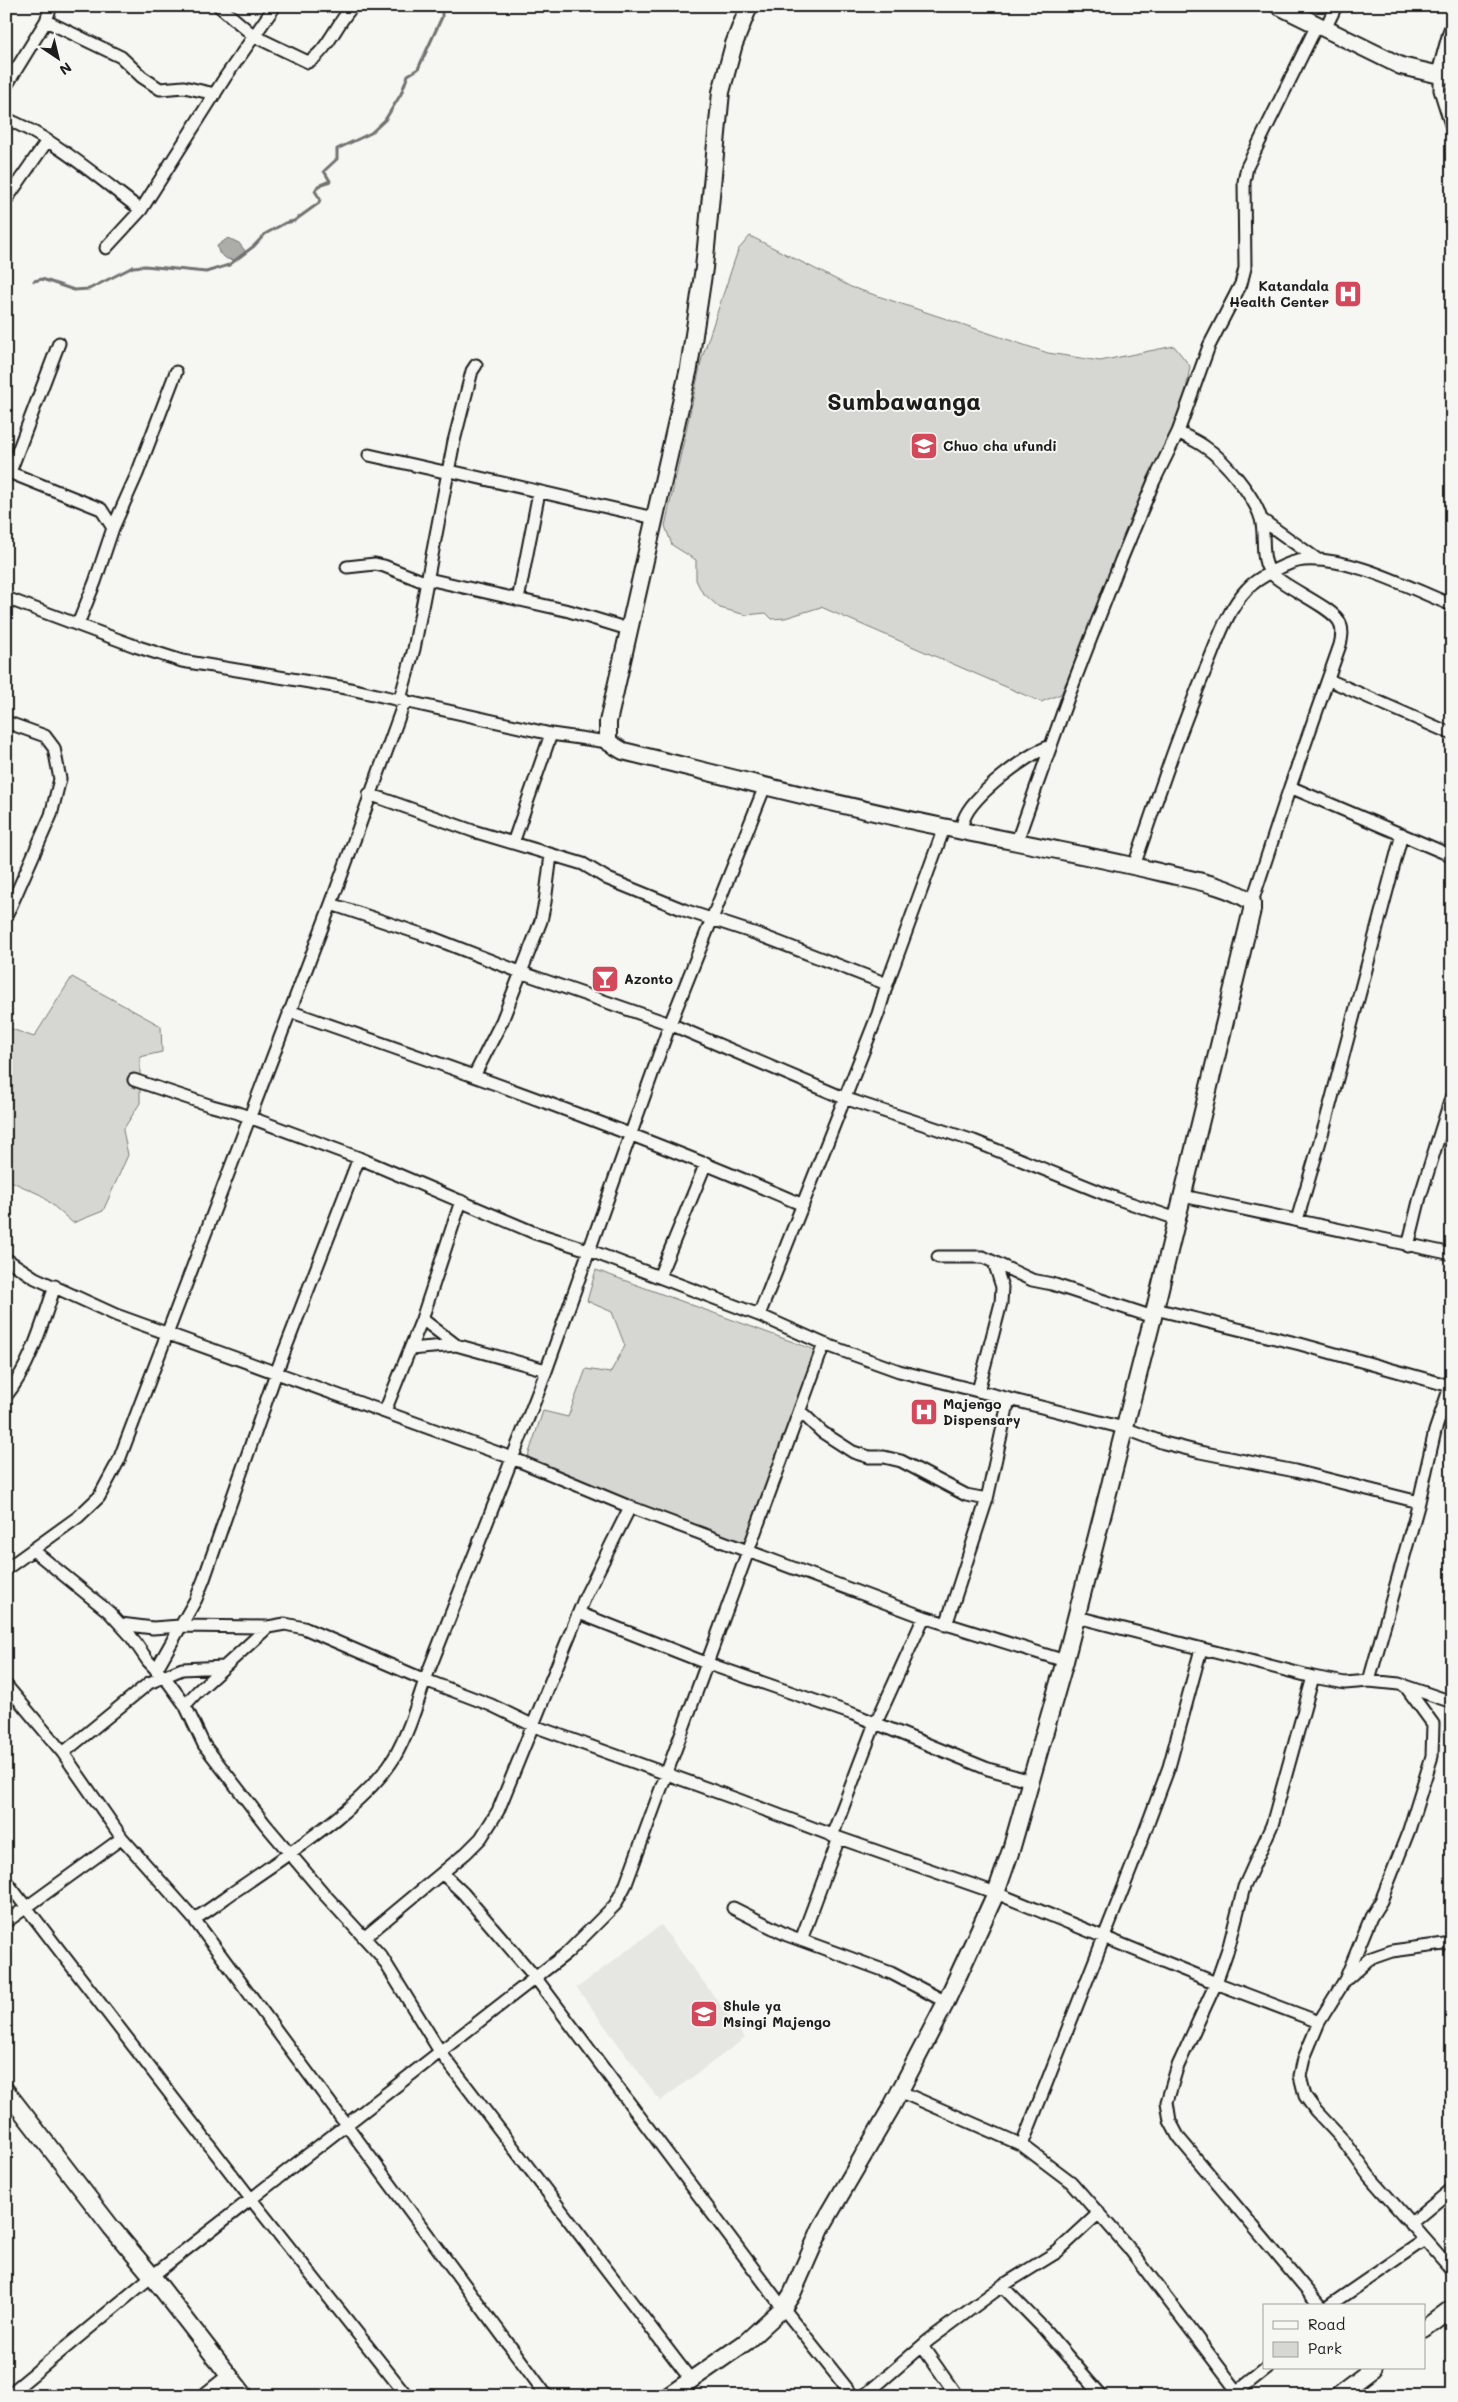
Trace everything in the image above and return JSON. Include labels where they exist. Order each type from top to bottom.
[{"type":"street","points":[[6,86],[46,21],[51,6]]},
{"type":"street","points":[[219,6],[254,36],[308,62],[320,51],[353,6]]},
{"type":"street","points":[[106,248],[141,210],[215,94],[275,6]]},
{"type":"street","points":[[608,742],[608,722],[628,629],[689,368],[704,268],[721,92],[734,44],[749,6]]},
{"type":"street","points":[[1279,6],[1401,66],[1446,74]]},
{"type":"street","points":[[1018,841],[1051,746],[1121,560],[1154,482],[1178,432],[1209,346],[1236,295],[1245,268],[1244,182],[1248,167],[1321,27],[1336,6]]},
{"type":"street","points":[[46,21],[121,57],[142,77],[160,89],[184,87],[215,94]]},
{"type":"street","points":[[1452,31],[1446,74],[1440,90],[1452,128]]},
{"type":"street","points":[[6,119],[47,141],[141,210]]},
{"type":"street","points":[[6,200],[47,141]]},
{"type":"street","points":[[58,343],[8,471],[101,509],[112,528]]},
{"type":"street","points":[[6,1569],[78,1517],[99,1497],[119,1460],[331,904],[403,700],[450,472],[454,441],[472,371],[476,365]]},
{"type":"street","points":[[78,624],[95,582],[112,528],[137,474],[176,372]]},
{"type":"street","points":[[668,2396],[746,2342],[783,2308],[801,2276],[821,2228],[899,2092],[946,2002],[996,1893],[1031,1781],[1077,1617],[1183,1196],[1250,921],[1252,902],[1340,645],[1343,633],[1340,623],[1330,612],[1271,573],[1265,557],[1261,519],[1252,500],[1224,464],[1206,447],[1178,432]]},
{"type":"street","points":[[369,455],[654,518]]},
{"type":"street","points":[[518,600],[539,492]]},
{"type":"street","points":[[1261,519],[1319,561]]},
{"type":"street","points":[[1134,866],[1184,720],[1223,628],[1236,603],[1248,588],[1271,573],[1303,560],[1331,561],[1392,580],[1452,605]]},
{"type":"street","points":[[347,567],[375,564],[428,581],[569,611],[628,629]]},
{"type":"street","points":[[6,598],[135,646],[182,661],[346,688],[551,734],[608,742],[623,751],[765,786],[944,828],[1018,841],[1220,886],[1236,892],[1252,902]]},
{"type":"street","points":[[1329,680],[1452,734]]},
{"type":"street","points":[[6,722],[45,736],[54,748],[60,779],[52,815],[6,917]]},
{"type":"street","points":[[513,843],[551,734]]},
{"type":"street","points":[[962,831],[964,819],[981,796],[1006,773],[1043,749],[1051,746]]},
{"type":"street","points":[[194,1919],[212,1909],[233,1892],[291,1853],[361,1796],[378,1780],[394,1758],[409,1727],[425,1680],[546,1370],[670,1024],[765,786]]},
{"type":"street","points":[[1290,787],[1452,856]]},
{"type":"street","points":[[370,794],[513,843],[583,864],[608,878],[684,910],[712,918],[887,984]]},
{"type":"street","points":[[759,1315],[878,1014],[887,984],[944,828]]},
{"type":"street","points":[[1297,1220],[1325,1124],[1402,834]]},
{"type":"street","points":[[474,1076],[502,1021],[541,921],[551,855]]},
{"type":"street","points":[[331,904],[433,938],[520,972],[670,1024],[844,1098],[974,1141],[1115,1198],[1177,1219]]},
{"type":"street","points":[[289,1011],[631,1134],[706,1163],[803,1205]]},
{"type":"street","points":[[134,1080],[250,1117],[359,1158],[535,1233],[588,1250],[759,1315],[824,1344],[900,1371],[1124,1428],[1164,1443],[1200,1452],[1296,1470],[1419,1502]]},
{"type":"street","points":[[1408,1246],[1420,1197],[1452,1095]]},
{"type":"street","points":[[63,1753],[160,1673],[180,1626],[196,1599],[217,1545],[276,1373],[359,1158]]},
{"type":"street","points":[[659,1278],[706,1163]]},
{"type":"street","points":[[1183,1196],[1452,1254]]},
{"type":"street","points":[[385,1411],[422,1319],[461,1201]]},
{"type":"street","points":[[938,1257],[982,1257],[1032,1280],[1154,1313],[1300,1344],[1451,1384],[1435,1431],[1419,1502],[1369,1681]]},
{"type":"street","points":[[6,1259],[35,1278],[116,1315],[512,1458],[630,1507],[924,1617],[1065,1662]]},
{"type":"street","points":[[978,1391],[1001,1303],[1002,1287],[994,1262]]},
{"type":"street","points":[[6,1396],[21,1376],[55,1286]]},
{"type":"street","points":[[422,1319],[456,1345]]},
{"type":"street","points":[[7,2396],[152,2276],[346,2123],[441,2053],[566,1953],[615,1906],[626,1884],[665,1773],[824,1344]]},
{"type":"street","points":[[410,1349],[456,1345],[546,1370]]},
{"type":"street","points":[[946,1625],[987,1499],[1009,1399]]},
{"type":"street","points":[[800,1411],[822,1432],[853,1452],[869,1457],[884,1457],[901,1461],[966,1495],[987,1499]]},
{"type":"street","points":[[365,1937],[481,1838],[494,1818],[534,1726],[579,1613],[630,1507]]},
{"type":"street","points":[[33,1550],[109,1612],[121,1624],[160,1673],[185,1706],[204,1745],[265,1824],[325,1895],[381,1956],[441,2053],[691,2380]]},
{"type":"street","points":[[579,1613],[706,1663],[876,1723],[988,1769],[1031,1781]]},
{"type":"street","points":[[801,1940],[876,1723],[924,1617]]},
{"type":"street","points":[[1077,1617],[1313,1677],[1345,1683],[1369,1681],[1398,1684],[1452,1702]]},
{"type":"street","points":[[121,1624],[153,1628],[180,1626],[268,1627],[285,1624],[304,1628],[425,1680],[491,1705],[534,1726],[836,1837],[996,1893],[1216,1983],[1319,2022]]},
{"type":"street","points":[[185,1706],[268,1627]]},
{"type":"street","points":[[1022,2145],[1169,1767],[1200,1649]]},
{"type":"street","points":[[160,1673],[182,1669],[224,1667]]},
{"type":"street","points":[[1313,1677],[1272,1825],[1244,1887],[1232,1937],[1216,1983],[1177,2068],[1167,2102],[1170,2121],[1193,2156],[1318,2304]]},
{"type":"street","points":[[6,1685],[63,1753],[122,1838],[194,1919],[547,2396]]},
{"type":"street","points":[[1406,1687],[1433,1724],[1432,1756],[1409,1830],[1381,1900],[1371,1917],[1345,1980],[1319,2022],[1304,2058],[1300,2076],[1305,2096],[1344,2141],[1369,2176],[1452,2270]]},
{"type":"street","points":[[6,1922],[122,1838]]},
{"type":"street","points":[[442,1873],[463,1893],[535,1977],[783,2308],[852,2396]]},
{"type":"street","points":[[6,1881],[251,2199],[407,2396]]},
{"type":"street","points":[[733,1908],[801,1940],[891,1973],[946,2002]]},
{"type":"street","points":[[1345,1980],[1369,1959],[1392,1951],[1429,1948],[1452,1943]]},
{"type":"street","points":[[6,2091],[110,2227],[152,2276],[245,2396]]},
{"type":"street","points":[[899,2092],[1022,2145],[1070,2182],[1128,2248],[1237,2394],[1265,2370]]},
{"type":"street","points":[[1410,2224],[1452,2189]]},
{"type":"street","points":[[864,2396],[922,2346],[1002,2286],[1057,2252],[1099,2214]]},
{"type":"street","points":[[1332,2304],[1425,2240]]},
{"type":"street","points":[[1002,2286],[1044,2329],[1102,2396]]},
{"type":"street","points":[[1426,2328],[1452,2308]]},
{"type":"street","points":[[922,2346],[957,2396]]},
{"type":"street","points":[[1337,2396],[1370,2370]]},
{"type":"street","points":[[206,2396],[230,2377]]},
{"type":"shaded area","points":[[228,238],[239,243],[246,252],[235,260],[227,259],[219,253],[217,246]]},
{"type":"shaded area","points":[[661,1925],[745,2038],[660,2101],[577,1988]]},
{"type":"green space","name":"Chuo cha ufundi","points":[[750,236],[851,287],[1048,353],[1100,361],[1174,346],[1190,366],[1183,408],[1061,694],[1041,702],[821,607],[785,618],[772,619],[766,613],[746,615],[720,608],[702,592],[696,580],[696,560],[672,545],[665,526],[702,358],[738,250]]},
{"type":"green space","points":[[72,977],[161,1026],[162,1052],[140,1057],[140,1103],[123,1130],[128,1155],[103,1211],[73,1223],[41,1195],[6,1179],[6,1027],[34,1037]]},
{"type":"green space","points":[[596,1270],[815,1350],[742,1548],[525,1465],[543,1411],[568,1417],[586,1369],[610,1373],[625,1346],[612,1312],[587,1301]]},
{"type":"waterway","points":[[34,281],[42,279],[74,290],[89,289],[133,267],[145,266],[206,272],[229,265],[254,246],[265,234],[285,223],[294,221],[319,203],[320,199],[315,191],[318,186],[330,181],[324,171],[337,159],[337,149],[371,133],[385,120],[401,94],[408,75],[418,69],[442,17],[442,6]]},
{"type":"place","name":"Katandala Health Center","points":[[1348,294]]},
{"type":"place","name":"Chuo cha ufundi","points":[[924,446]]},
{"type":"place","name":"Azonto","points":[[605,979]]},
{"type":"place","name":"Majengo Dispensary","points":[[924,1412]]},
{"type":"place","name":"Shule ya Msingi Majengo","points":[[704,2014]]},
{"type":"district","name":"Sumbawanga","points":[[904,402]]}]
